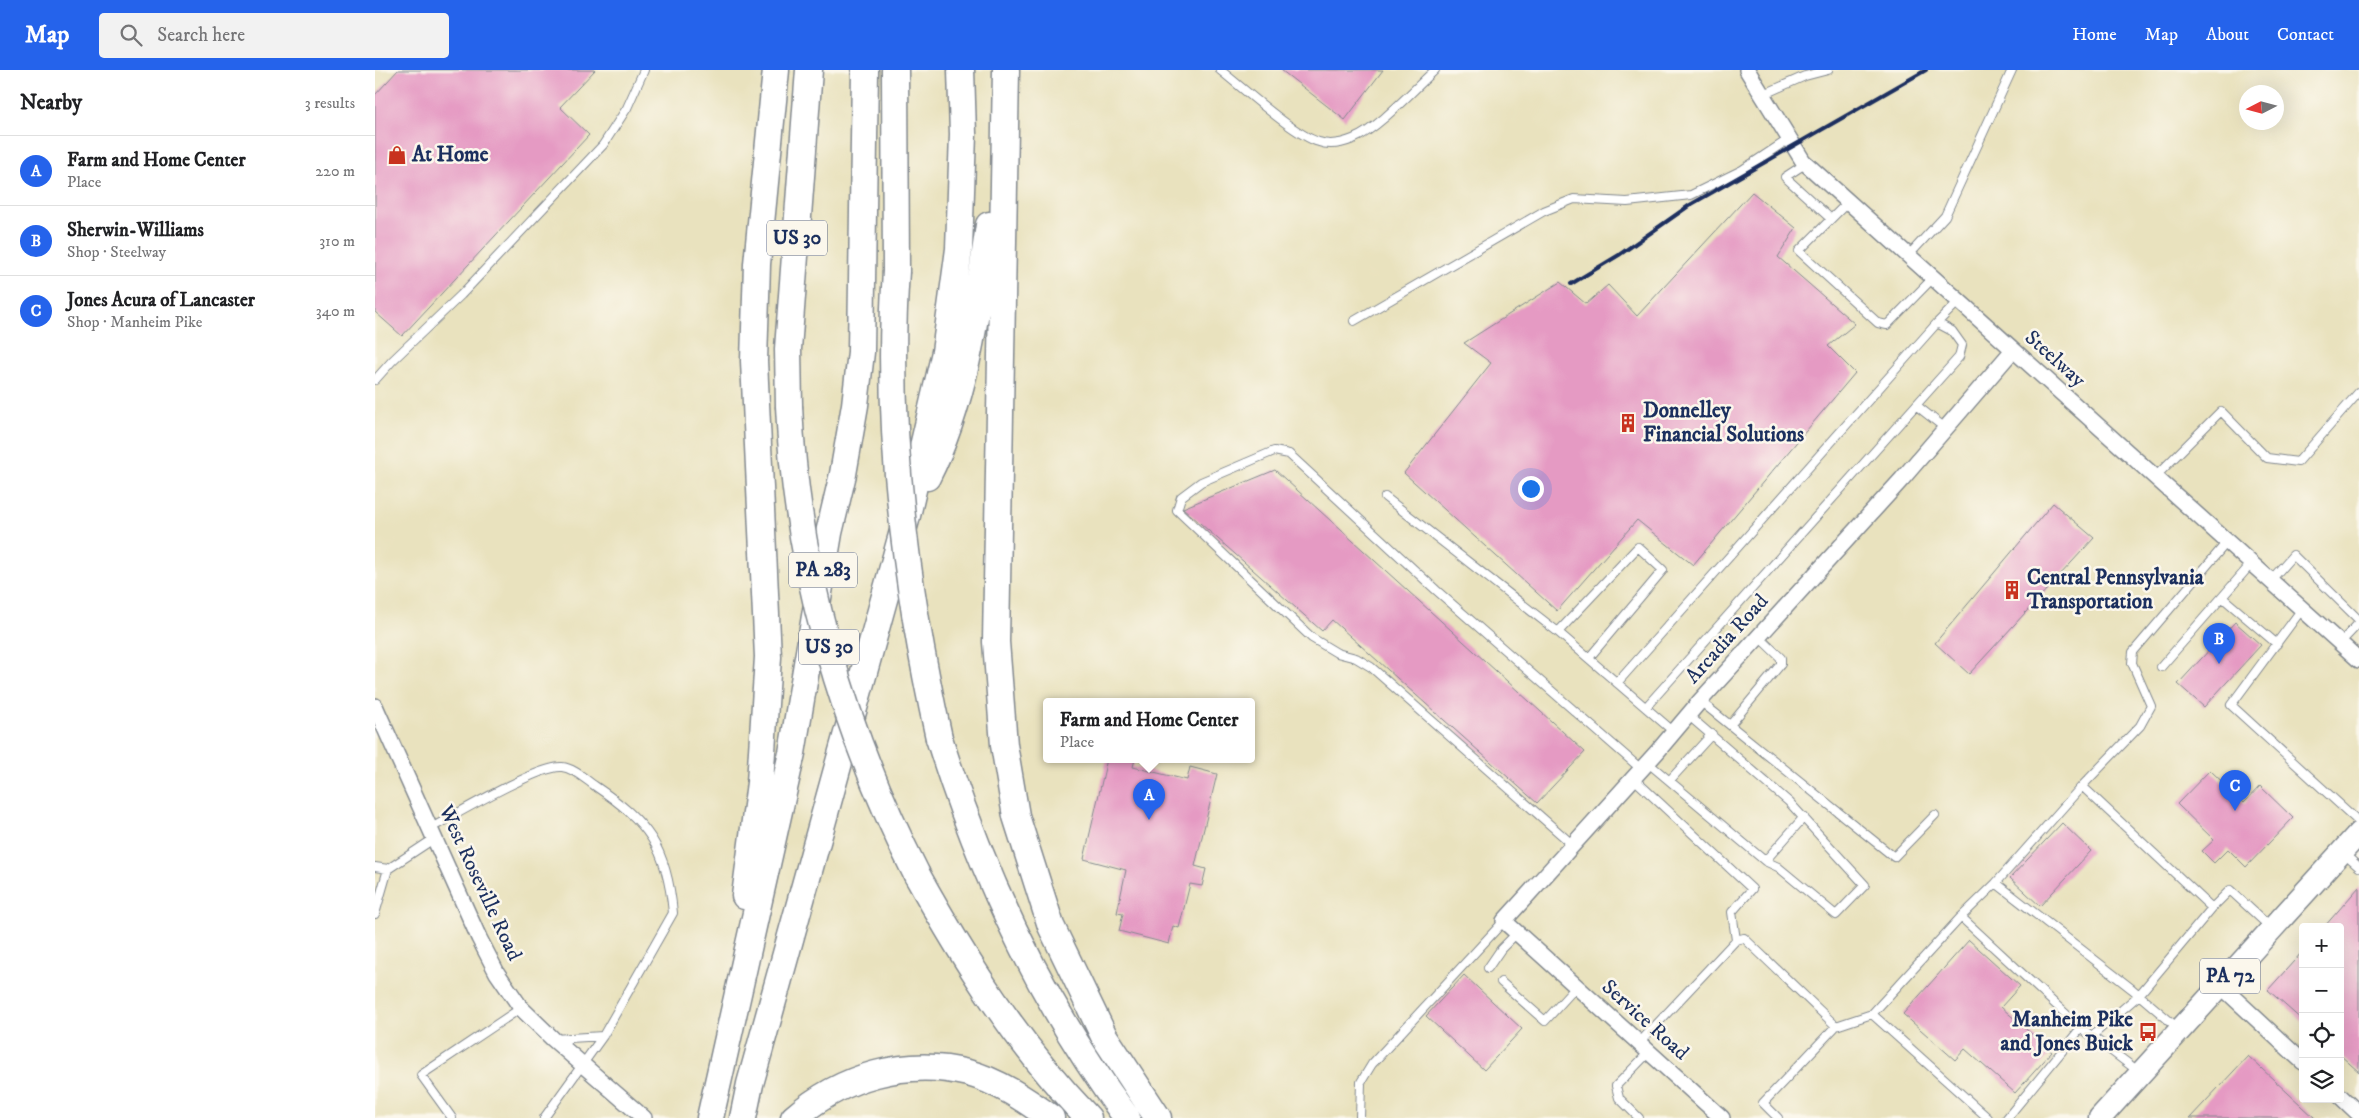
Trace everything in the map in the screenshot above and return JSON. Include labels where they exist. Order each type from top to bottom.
[{"type":"highway","points":[[723,1063],[760,784],[764,732],[768,657],[754,361],[757,264],[776,70]]},
{"type":"highway","name":"US 30","points":[[809,70],[788,349],[791,463],[811,580],[835,670],[858,745],[872,780],[917,875],[968,963],[1003,1018],[1088,1118]]},
{"type":"highway","name":"PA 283","points":[[711,1118],[793,753],[829,533],[843,474],[855,405],[861,352],[865,70]]},
{"type":"highway","points":[[895,70],[896,272],[893,379],[899,504],[925,676],[939,738],[969,829],[1005,914],[1050,1000],[1127,1118]]},
{"type":"highway","name":"PA 283","points":[[743,1118],[749,1084],[905,520],[945,352],[959,249],[963,134],[961,70]]},
{"type":"highway","points":[[1006,70],[997,642],[1004,745],[1016,816],[1051,926],[1105,1036],[1158,1118]]},
{"type":"highway","points":[[905,520],[939,454],[961,383],[984,264],[1005,113]]},
{"type":"highway","points":[[794,1118],[817,1098],[847,1083],[873,1074],[901,1069],[935,1068],[968,1073],[998,1085],[1051,1118]]},
{"type":"main road","name":"PA 72","points":[[2100,1118],[2359,833]]},
{"type":"street","name":"Steelway","points":[[1747,70],[1805,164],[2359,660]]},
{"type":"street","name":"Arcadia Road","points":[[1504,922],[2013,350]]},
{"type":"street","name":"West Roseville Road","points":[[375,706],[479,938],[497,973],[521,1008],[553,1039],[644,1118]]},
{"type":"street","points":[[1504,922],[1517,933]]},
{"type":"street","name":"Service Road","points":[[1517,933],[1722,1118]]},
{"type":"street","points":[[2221,986],[2299,1058]]},
{"type":"street","points":[[2344,1100],[2359,1114]]},
{"type":"lane","points":[[375,380],[392,360],[461,295],[603,144],[627,108],[644,70]]},
{"type":"lane","points":[[1220,70],[1301,134],[1319,142],[1335,144],[1354,139],[1375,125],[1435,70]]},
{"type":"lane","points":[[1762,95],[1805,76],[1828,70]]},
{"type":"lane","points":[[1908,256],[1945,216],[2012,70]]},
{"type":"lane","points":[[1354,320],[1544,211],[1574,199],[1627,202],[1691,195],[1742,170],[1789,139]]},
{"type":"lane","points":[[1805,164],[1785,177],[1831,219]]},
{"type":"lane","points":[[1848,202],[1799,251],[1878,323],[1887,325],[1933,278]]},
{"type":"lane","points":[[1617,683],[1937,323],[1959,301]]},
{"type":"lane","points":[[1646,707],[1959,357],[1962,345],[1952,331],[1937,323]]},
{"type":"lane","points":[[2155,477],[2221,411],[2267,458],[2298,462],[2359,392]]},
{"type":"lane","points":[[1917,406],[1945,428]]},
{"type":"lane","points":[[1573,844],[1371,667],[1356,658],[1337,653],[1312,638],[1177,510],[1181,497],[1201,482],[1241,464],[1274,451],[1289,454],[1436,590],[1640,770],[1752,889],[1732,912],[1736,940]]},
{"type":"lane","points":[[1385,497],[1558,632],[1674,732]]},
{"type":"lane","points":[[1778,1118],[1763,1103],[1836,1026],[1872,1014],[1961,917],[1995,883],[2082,786],[2140,726],[2151,706],[2133,663],[2133,652],[2227,542]]},
{"type":"lane","points":[[1558,632],[1638,547],[1663,570],[1589,658]]},
{"type":"lane","points":[[2271,580],[2293,555],[2359,622],[2340,642]]},
{"type":"lane","points":[[2161,667],[2223,598],[2251,563]]},
{"type":"lane","points":[[2223,598],[2277,644]]},
{"type":"lane","points":[[2302,609],[2231,705],[2359,822]]},
{"type":"lane","points":[[1731,724],[1781,664],[1781,658],[1759,636]]},
{"type":"lane","points":[[1700,700],[1894,856],[1935,815]]},
{"type":"lane","points":[[1640,770],[1669,780],[1765,861],[1778,867],[1836,916],[1865,885],[1804,817],[1712,734],[1688,715]]},
{"type":"lane","points":[[1669,780],[1712,734]]},
{"type":"lane","points":[[375,914],[389,869],[433,833],[493,794],[552,768],[563,767],[571,770],[614,799],[650,833],[657,845],[666,872],[673,913],[603,1036],[544,1118]]},
{"type":"lane","points":[[2082,786],[2212,908]]},
{"type":"lane","points":[[1765,861],[1804,817]]},
{"type":"lane","points":[[2341,852],[2359,866]]},
{"type":"lane","points":[[375,868],[389,869]]},
{"type":"lane","points":[[1995,883],[2139,994],[2181,1030]]},
{"type":"lane","points":[[2093,1035],[2139,994],[2212,908],[2230,890],[2271,928]]},
{"type":"lane","points":[[1961,917],[2081,1028],[2093,1035],[2141,1074]]},
{"type":"lane","points":[[1360,1118],[1361,1082],[1372,1064],[1504,922]]},
{"type":"lane","points":[[1488,968],[1517,933]]},
{"type":"lane","points":[[1639,1118],[1619,1098],[1616,1086],[1644,1048],[1736,940],[1744,938],[1836,1026]]},
{"type":"lane","points":[[1501,982],[1545,1021],[1577,987]]},
{"type":"lane","points":[[452,1118],[421,1075],[521,1008]]},
{"type":"lane","points":[[1872,1014],[1988,1118]]},
{"type":"lane","points":[[2007,1118],[2081,1028]]},
{"type":"lane","points":[[553,1039],[603,1036]]},
{"type":"building","points":[[398,70],[595,70],[560,107],[589,135],[402,336],[375,312],[375,95]]},
{"type":"building","points":[[1281,70],[1383,70],[1345,120]]},
{"type":"building","name":"Donnelley Financial Solutions","points":[[1752,192],[1796,228],[1778,257],[1855,324],[1828,346],[1855,373],[1693,565],[1637,520],[1557,611],[1404,473],[1491,363],[1464,343],[1560,282],[1586,304],[1608,285],[1637,316]]},
{"type":"building","points":[[1275,470],[1585,752],[1537,803],[1332,620],[1322,631],[1183,508]]},
{"type":"building","name":"Central Pennsylvania Transportation","points":[[2053,503],[2094,538],[1969,674],[1935,643]]},
{"type":"building","points":[[2235,622],[2261,645],[2204,707],[2178,684]]},
{"type":"building","points":[[1106,763],[1134,763],[1133,767],[1187,780],[1190,767],[1217,774],[1195,866],[1206,869],[1202,886],[1190,884],[1179,928],[1173,926],[1169,944],[1119,931],[1123,914],[1117,913],[1126,870],[1084,859]]},
{"type":"building","points":[[2210,770],[2244,803],[2260,786],[2293,818],[2246,867],[2228,849],[2214,863],[2202,851],[2214,840],[2177,804]]},
{"type":"building","points":[[2062,823],[2091,851],[2040,906],[2010,878]]},
{"type":"building","points":[[2359,887],[2359,1072],[2344,1059],[2344,923],[2328,923]]},
{"type":"building","points":[[1969,940],[2020,986],[2001,1007],[2052,1052],[2015,1093],[1965,1049],[1955,1060],[1903,1014]]},
{"type":"building","points":[[2299,955],[2299,1017],[2268,990]]},
{"type":"building","points":[[1464,975],[1522,1029],[1484,1070],[1426,1016]]},
{"type":"building","points":[[2248,1056],[2315,1118],[2190,1118]]},
{"type":"railway","points":[[1571,284],[1619,255],[1690,205],[1926,70]]},
{"type":"place","name":"At Home","points":[[397,155]]},
{"type":"place","name":"Donnelley Financial Solutions","points":[[1628,423]]},
{"type":"place","name":"Central Pennsylvania Transportation","points":[[2012,590]]},
{"type":"place","name":"Sherwin-Williams","points":[[2219,664]]},
{"type":"place","name":"Jones Acura of Lancaster","points":[[2235,811]]},
{"type":"place","name":"Farm and Home Center","points":[[1149,820]]},
{"type":"place","name":"Manheim Pike and Jones Buick","points":[[2148,1032]]}]
